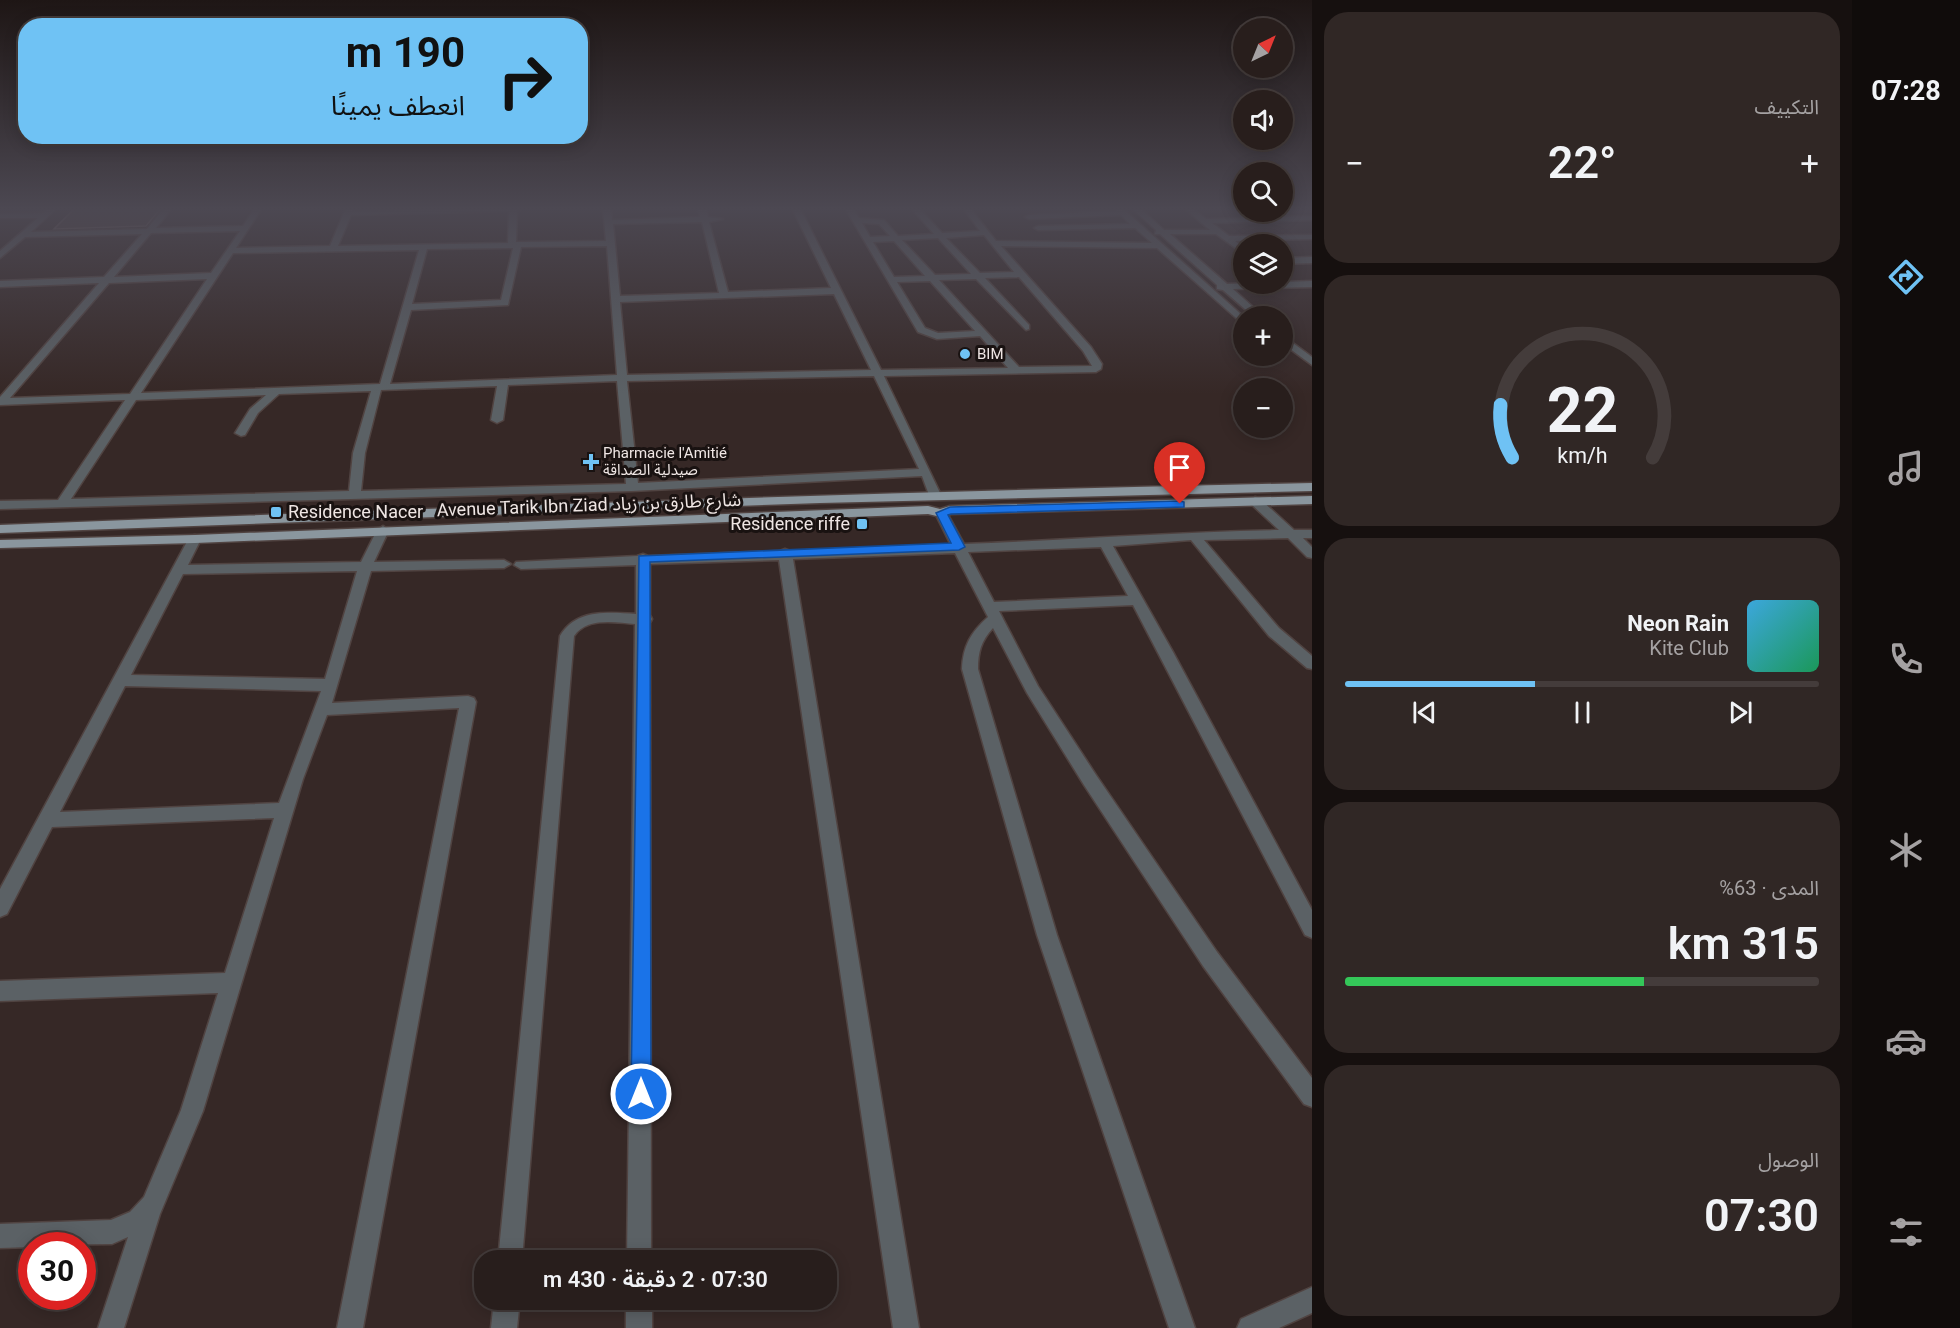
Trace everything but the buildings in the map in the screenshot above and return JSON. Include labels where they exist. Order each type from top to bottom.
[{"type":"main road","name":"Avenue Tarik Ibn Ziad شارع طارق بن زياد","points":[[0,544],[195,539],[937,504],[1163,489],[1312,487]]},
{"type":"main road","name":"Avenue Tarik Ibn Ziad شارع طارق بن زياد","points":[[0,529],[453,510],[1312,500]]},
{"type":"street","points":[[0,402],[114,270]]},
{"type":"street","points":[[63,502],[217,270]]},
{"type":"street","points":[[355,493],[359,453],[417,270]]},
{"type":"street","points":[[406,307],[504,303],[510,270]]},
{"type":"street","points":[[614,270],[620,378],[632,487]]},
{"type":"street","points":[[718,270],[724,296]]},
{"type":"street","points":[[826,270],[926,472],[937,504],[1032,689],[1210,959],[1308,1084]]},
{"type":"street","points":[[887,270],[912,315],[926,333],[938,336],[983,333]]},
{"type":"street","points":[[927,270],[1017,371]]},
{"type":"street","points":[[971,270],[1026,327]]},
{"type":"street","points":[[0,402],[620,378],[1091,370],[1097,367],[1087,349],[1017,270]]},
{"type":"street","points":[[1185,270],[1233,312]]},
{"type":"street","points":[[1205,270],[1246,306]]},
{"type":"street","points":[[893,280],[1020,274]]},
{"type":"street","points":[[0,284],[213,276]]},
{"type":"street","points":[[1293,283],[1312,284]]},
{"type":"street","points":[[1205,288],[1233,286]]},
{"type":"street","points":[[617,299],[836,291]]},
{"type":"street","points":[[1293,347],[1312,362]]},
{"type":"street","points":[[497,420],[503,384]]},
{"type":"street","points":[[241,433],[254,411],[277,391]]},
{"type":"street","points":[[0,505],[355,493],[632,487],[926,472]]},
{"type":"street","points":[[1255,501],[1312,554]]},
{"type":"street","points":[[111,1328],[152,1204],[192,1111],[295,779],[331,685],[365,567],[383,530]]},
{"type":"street","points":[[521,564],[1105,543],[1194,536],[1312,534]]},
{"type":"street","points":[[1194,536],[1274,632],[1312,664]]},
{"type":"street","points":[[0,908],[195,539]]},
{"type":"street","points":[[1105,543],[1312,929]]},
{"type":"street","points":[[785,553],[906,1328]]},
{"type":"street","points":[[639,1250],[644,558]]},
{"type":"street","points":[[179,570],[504,564]]},
{"type":"street","points":[[1136,600],[993,613],[970,649],[970,669],[1047,935],[1182,1328]]},
{"type":"street","points":[[511,1250],[567,636],[571,627],[594,619],[645,619]]},
{"type":"street","points":[[119,680],[331,685]]},
{"type":"street","points":[[322,709],[468,702],[350,1328]]},
{"type":"street","points":[[46,820],[287,810]]},
{"type":"street","points":[[0,992],[231,983]]},
{"type":"street","points":[[0,1236],[112,1232],[138,1220],[152,1204]]},
{"type":"street","points":[[1250,1328],[1312,1300]]},
{"type":"street","points":[[504,1328],[506,1310]]},
{"type":"street","points":[[639,1310],[639,1328]]},
{"type":"place","name":"BIM","points":[[965,354]]},
{"type":"place","name":"Pharmacie l'Amitié صيدلية الصداقة","points":[[591,462]]},
{"type":"place","name":"Residence Nacer","points":[[276,512]]},
{"type":"place","name":"Residence riffe","points":[[862,524]]},
{"type":"route","points":[[641,1094],[644,558],[959,547],[941,513],[950,510],[1180,504]]}]
